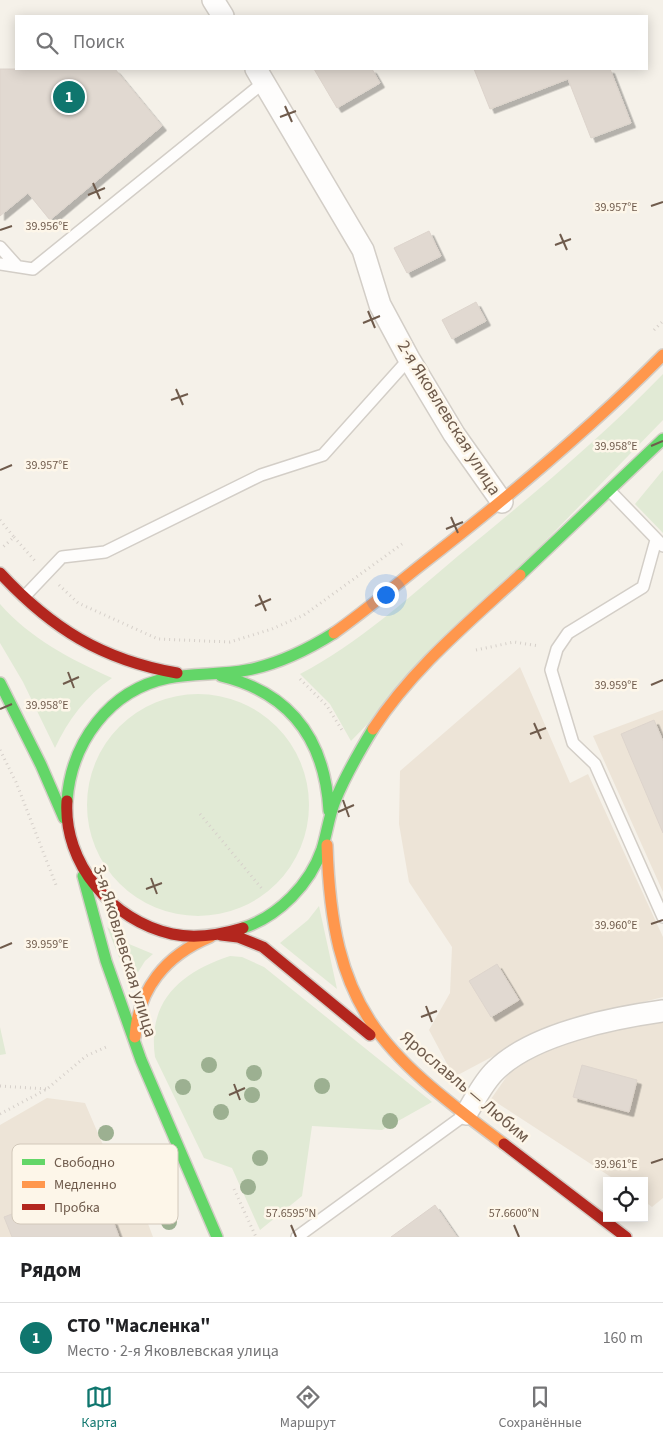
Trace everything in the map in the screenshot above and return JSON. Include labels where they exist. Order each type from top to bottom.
[{"type":"main road","points":[[0,573],[22,598],[58,628],[98,650],[142,667],[207,674],[236,672],[266,665],[315,644],[351,620],[502,502],[579,438],[663,355]]},
{"type":"main road","points":[[216,936],[260,922],[279,909],[297,892],[310,876],[326,836],[336,796],[379,720],[408,680],[450,638],[610,491],[663,439]]},
{"type":"main road","points":[[70,836],[67,812],[68,784],[75,758],[97,721],[113,704],[151,682],[191,673]]},
{"type":"main road","points":[[207,674],[246,682],[267,692],[286,707],[303,725],[317,749],[326,772],[330,798],[329,821]]},
{"type":"main road","points":[[0,683],[41,765],[88,878],[102,895],[118,910],[138,922],[157,930],[177,935],[238,937],[263,947],[408,1066]]},
{"type":"main road","name":"Ярославль — Любим","points":[[326,836],[332,913],[343,965],[357,1000],[372,1026],[408,1066],[466,1114],[626,1237]]},
{"type":"main road","name":"3-я Яковлевская улица","points":[[76,853],[106,961],[141,1060],[177,1144]]},
{"type":"main road","name":"3-я Яковлевская улица","points":[[141,1060],[135,1037],[134,1022],[140,1000],[158,974],[181,953],[201,940],[216,936]]},
{"type":"main road","name":"3-я Яковлевская улица","points":[[178,1146],[217,1237]]},
{"type":"street","points":[[213,0],[222,15]]},
{"type":"street","name":"2-я Яковлевская улица","points":[[260,76],[363,250],[380,305],[409,359],[454,434],[502,502]]},
{"type":"street","points":[[466,1114],[486,1081],[512,1057],[536,1045],[599,1022],[663,1011]]},
{"type":"lane","points":[[0,264],[34,268],[260,76]]},
{"type":"lane","points":[[0,247],[17,266]]},
{"type":"lane","points":[[22,598],[62,557],[105,552],[261,475],[323,454],[409,359]]},
{"type":"lane","points":[[610,491],[659,543],[643,587],[568,633],[557,649],[551,670],[573,743],[595,764],[663,917]]},
{"type":"lane","points":[[297,1237],[466,1114]]},
{"type":"path","points":[[650,335],[663,322]]},
{"type":"path","points":[[0,520],[46,574],[78,603],[158,639],[230,642],[272,628],[304,615],[408,540]]},
{"type":"path","points":[[0,549],[14,537]]},
{"type":"path","points":[[470,652],[514,642],[557,649]]},
{"type":"path","points":[[200,814],[279,909]]},
{"type":"path","points":[[0,1114],[47,1089],[86,1056],[106,1047]]},
{"type":"path","points":[[0,1086],[47,1089]]},
{"type":"path","points":[[234,1190],[256,1237]]},
{"type":"shaded area","points":[[520,667],[570,783],[588,774],[663,937],[663,997],[550,1026],[454,1077],[429,1030],[450,993],[452,947],[409,882],[399,824],[400,771]]},
{"type":"shaded area","points":[[663,710],[663,892],[593,736]]},
{"type":"shaded area","points":[[663,1020],[663,1198],[652,1207],[648,1204],[648,1177],[611,1177],[491,1099],[516,1063],[540,1052],[598,1031]]},
{"type":"shaded area","points":[[47,1098],[85,1103],[103,1144],[12,1144],[12,1224],[148,1224],[153,1237],[0,1237],[0,1125]]},
{"type":"green space","points":[[663,374],[663,420],[351,741],[330,704],[300,674],[342,649],[401,604],[563,468]]},
{"type":"green space","points":[[663,470],[663,533],[635,504]]},
{"type":"green space","points":[[0,604],[38,638],[81,663],[112,678],[79,709],[55,748],[23,682],[0,643]]},
{"type":"green space","points":[[198,694],[220,696],[240,702],[268,719],[284,735],[301,763],[307,783],[309,805],[307,827],[301,847],[284,875],[268,891],[240,908],[220,914],[198,916],[176,914],[156,908],[128,891],[112,875],[95,847],[89,827],[87,805],[89,783],[95,763],[112,735],[128,719],[156,702],[176,696]]},
{"type":"green space","points":[[319,906],[337,989],[280,943],[308,920]]},
{"type":"green space","points":[[107,927],[129,944],[153,954],[145,961],[130,985]]},
{"type":"green space","points":[[230,956],[242,957],[264,967],[432,1102],[382,1130],[312,1126],[302,1196],[260,1230],[232,1168],[204,1158],[155,1057],[154,1037],[156,1020],[162,1005],[171,991],[196,971]]},
{"type":"green space","points":[[0,1027],[6,1054],[0,1055]]},
{"type":"building","points":[[0,69],[116,70],[162,126],[50,220],[28,193],[0,216]]},
{"type":"building","points":[[315,70],[373,70],[380,83],[337,108]]},
{"type":"building","points":[[474,70],[610,70],[631,123],[591,138],[568,79],[490,109]]},
{"type":"building","points":[[429,231],[441,256],[407,273],[394,248]]},
{"type":"building","points":[[476,302],[486,321],[452,339],[442,320]]},
{"type":"building","points":[[654,720],[663,741],[663,833],[621,734]]},
{"type":"building","points":[[497,964],[519,1000],[491,1017],[469,981]]},
{"type":"building","points":[[582,1065],[637,1080],[629,1112],[573,1097]]},
{"type":"building","points":[[435,1205],[457,1237],[391,1237]]},
{"type":"building","points":[[12,1214],[12,1224],[114,1224],[119,1237],[12,1237],[4,1217]]},
{"type":"traffic: fast","points":[[520,575],[663,439]]},
{"type":"traffic: fast","points":[[67,801],[76,759],[85,740],[97,722],[111,707],[128,694],[147,684],[168,678],[237,672],[270,664],[303,651],[334,633]]},
{"type":"traffic: fast","points":[[221,676],[246,684],[267,694],[285,707],[300,723],[312,742],[320,762],[326,786],[329,811]]},
{"type":"traffic: fast","points":[[0,683],[41,765],[64,818]]},
{"type":"traffic: fast","points":[[243,928],[269,916],[281,907],[292,897],[310,874],[322,849],[335,801],[352,764],[373,729]]},
{"type":"traffic: fast","points":[[83,876],[106,961],[141,1060],[177,1144]]},
{"type":"traffic: fast","points":[[178,1146],[217,1237]]},
{"type":"traffic: slow","points":[[334,633],[546,464],[606,411],[663,355]]},
{"type":"traffic: slow","points":[[373,729],[405,686],[423,666],[520,575]]},
{"type":"traffic: slow","points":[[327,845],[331,901],[339,948],[352,987],[370,1021],[394,1051],[424,1081],[504,1144]]},
{"type":"traffic: slow","points":[[135,1037],[137,1020],[142,1004],[148,989],[157,976],[180,953],[210,937]]},
{"type":"traffic: jam","points":[[0,573],[39,610],[80,639],[125,660],[177,673]]},
{"type":"traffic: jam","points":[[67,801],[68,824],[73,846],[95,886],[111,903],[150,927],[172,934],[208,936],[243,928]]},
{"type":"traffic: jam","points":[[221,935],[238,937],[263,947],[370,1035]]},
{"type":"traffic: jam","points":[[504,1144],[626,1237]]},
{"type":"place","name":"СТО \"Масленка\"","points":[[69,97]]}]
